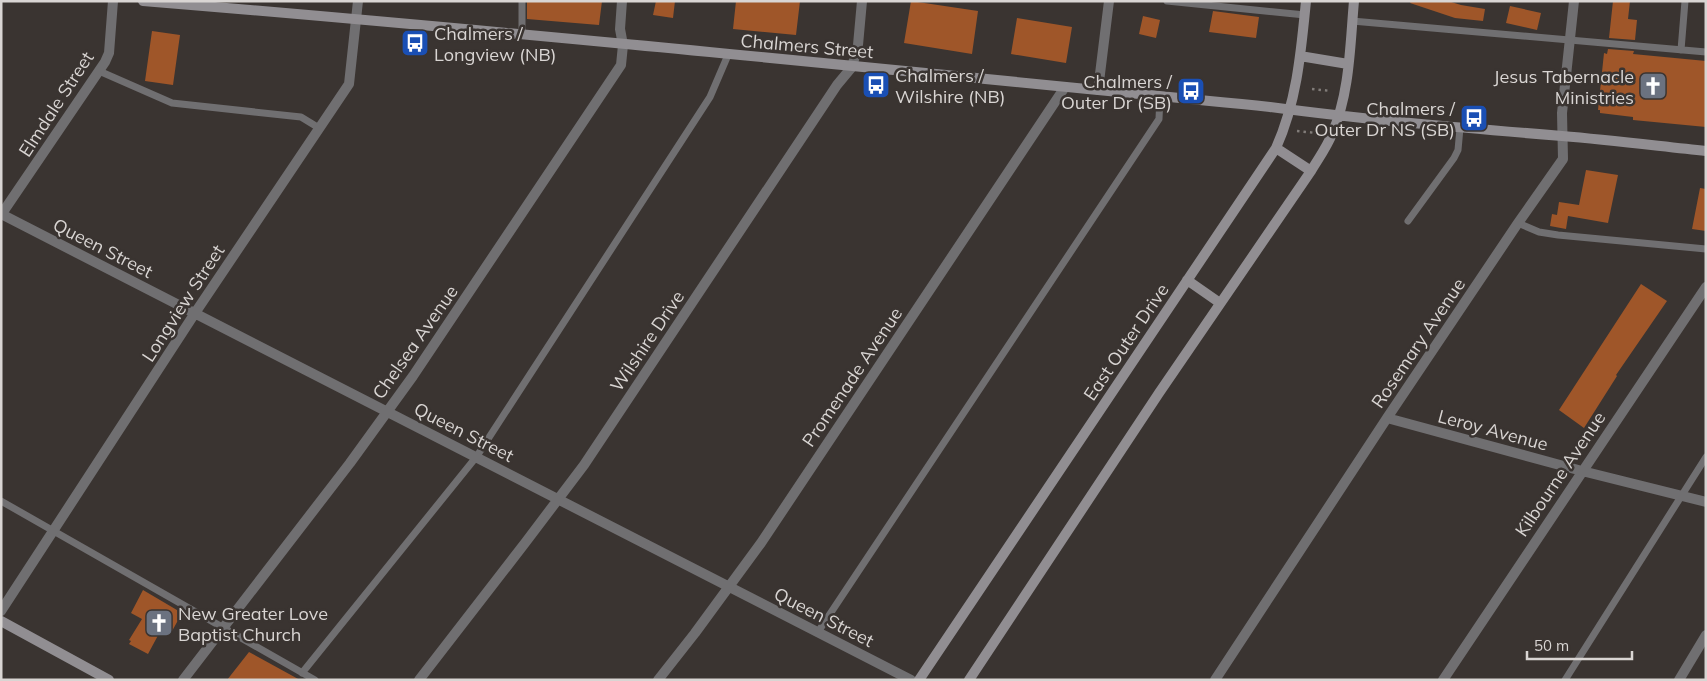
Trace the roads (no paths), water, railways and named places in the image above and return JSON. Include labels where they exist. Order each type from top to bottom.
[{"type":"street","name":"Elmdale Street","points":[[1,214],[109,53],[113,1]]},
{"type":"street","name":"Chalmers Street","points":[[142,1],[238,5],[356,20],[852,66],[1160,96],[1338,116],[1706,151]]},
{"type":"street","name":"Longview Street","points":[[1,611],[195,313],[349,84],[358,1]]},
{"type":"street","name":"Chelsea Avenue","points":[[182,680],[413,376],[621,65],[624,45],[620,29],[622,1]]},
{"type":"street","name":"Wilshire Drive","points":[[419,680],[584,464],[839,82],[852,66],[858,45],[862,1]]},
{"type":"street","points":[[1098,90],[1109,1]]},
{"type":"street","name":"East Outer Drive","points":[[919,680],[1276,148],[1291,110],[1296,88],[1306,1]]},
{"type":"street","points":[[969,680],[1220,303],[1311,171],[1332,134],[1345,90],[1354,1]]},
{"type":"street","name":"Rosemary Avenue","points":[[1215,680],[1518,223],[1563,159],[1562,113],[1574,1]]},
{"type":"street","points":[[1300,56],[1348,64]]},
{"type":"street","name":"Promenade Avenue","points":[[658,680],[766,535],[1065,87]]},
{"type":"street","points":[[1276,148],[1311,171]]},
{"type":"street","name":"Queen Street","points":[[1,214],[477,456],[911,680]]},
{"type":"street","points":[[1187,280],[1220,303]]},
{"type":"street","name":"Kilbourne Avenue","points":[[1443,680],[1706,287]]},
{"type":"street","name":"Leroy Avenue","points":[[1388,418],[1582,471],[1706,502]]},
{"type":"street","points":[[1,621],[109,680]]},
{"type":"street","points":[[1679,680],[1706,636]]},
{"type":"lane","points":[[522,1],[522,35]]},
{"type":"lane","points":[[1167,1],[1305,15]]},
{"type":"lane","points":[[1680,50],[1685,1]]},
{"type":"lane","points":[[1352,20],[1706,52]]},
{"type":"lane","points":[[302,673],[477,456],[710,97],[728,55]]},
{"type":"lane","points":[[98,71],[172,103],[301,117],[319,128]]},
{"type":"lane","points":[[818,632],[1158,119],[1160,96]]},
{"type":"lane","points":[[1408,222],[1454,158],[1458,150],[1460,128]]},
{"type":"lane","points":[[1518,223],[1539,232],[1558,236],[1706,249]]},
{"type":"lane","points":[[1565,680],[1706,457]]},
{"type":"lane","points":[[1,501],[315,680]]},
{"type":"place","name":"Chalmers / Longview (NB)","points":[[415,43]]},
{"type":"place","name":"Chalmers / Wilshire (NB)","points":[[876,85]]},
{"type":"place","name":"Jesus Tabernacle Ministries","points":[[1653,86]]},
{"type":"place","name":"Chalmers / Outer Dr (SB)","points":[[1191,91]]},
{"type":"place","name":"Chalmers / Outer Dr NS (SB)","points":[[1474,118]]},
{"type":"place","name":"New Greater Love Baptist Church","points":[[159,623]]}]
